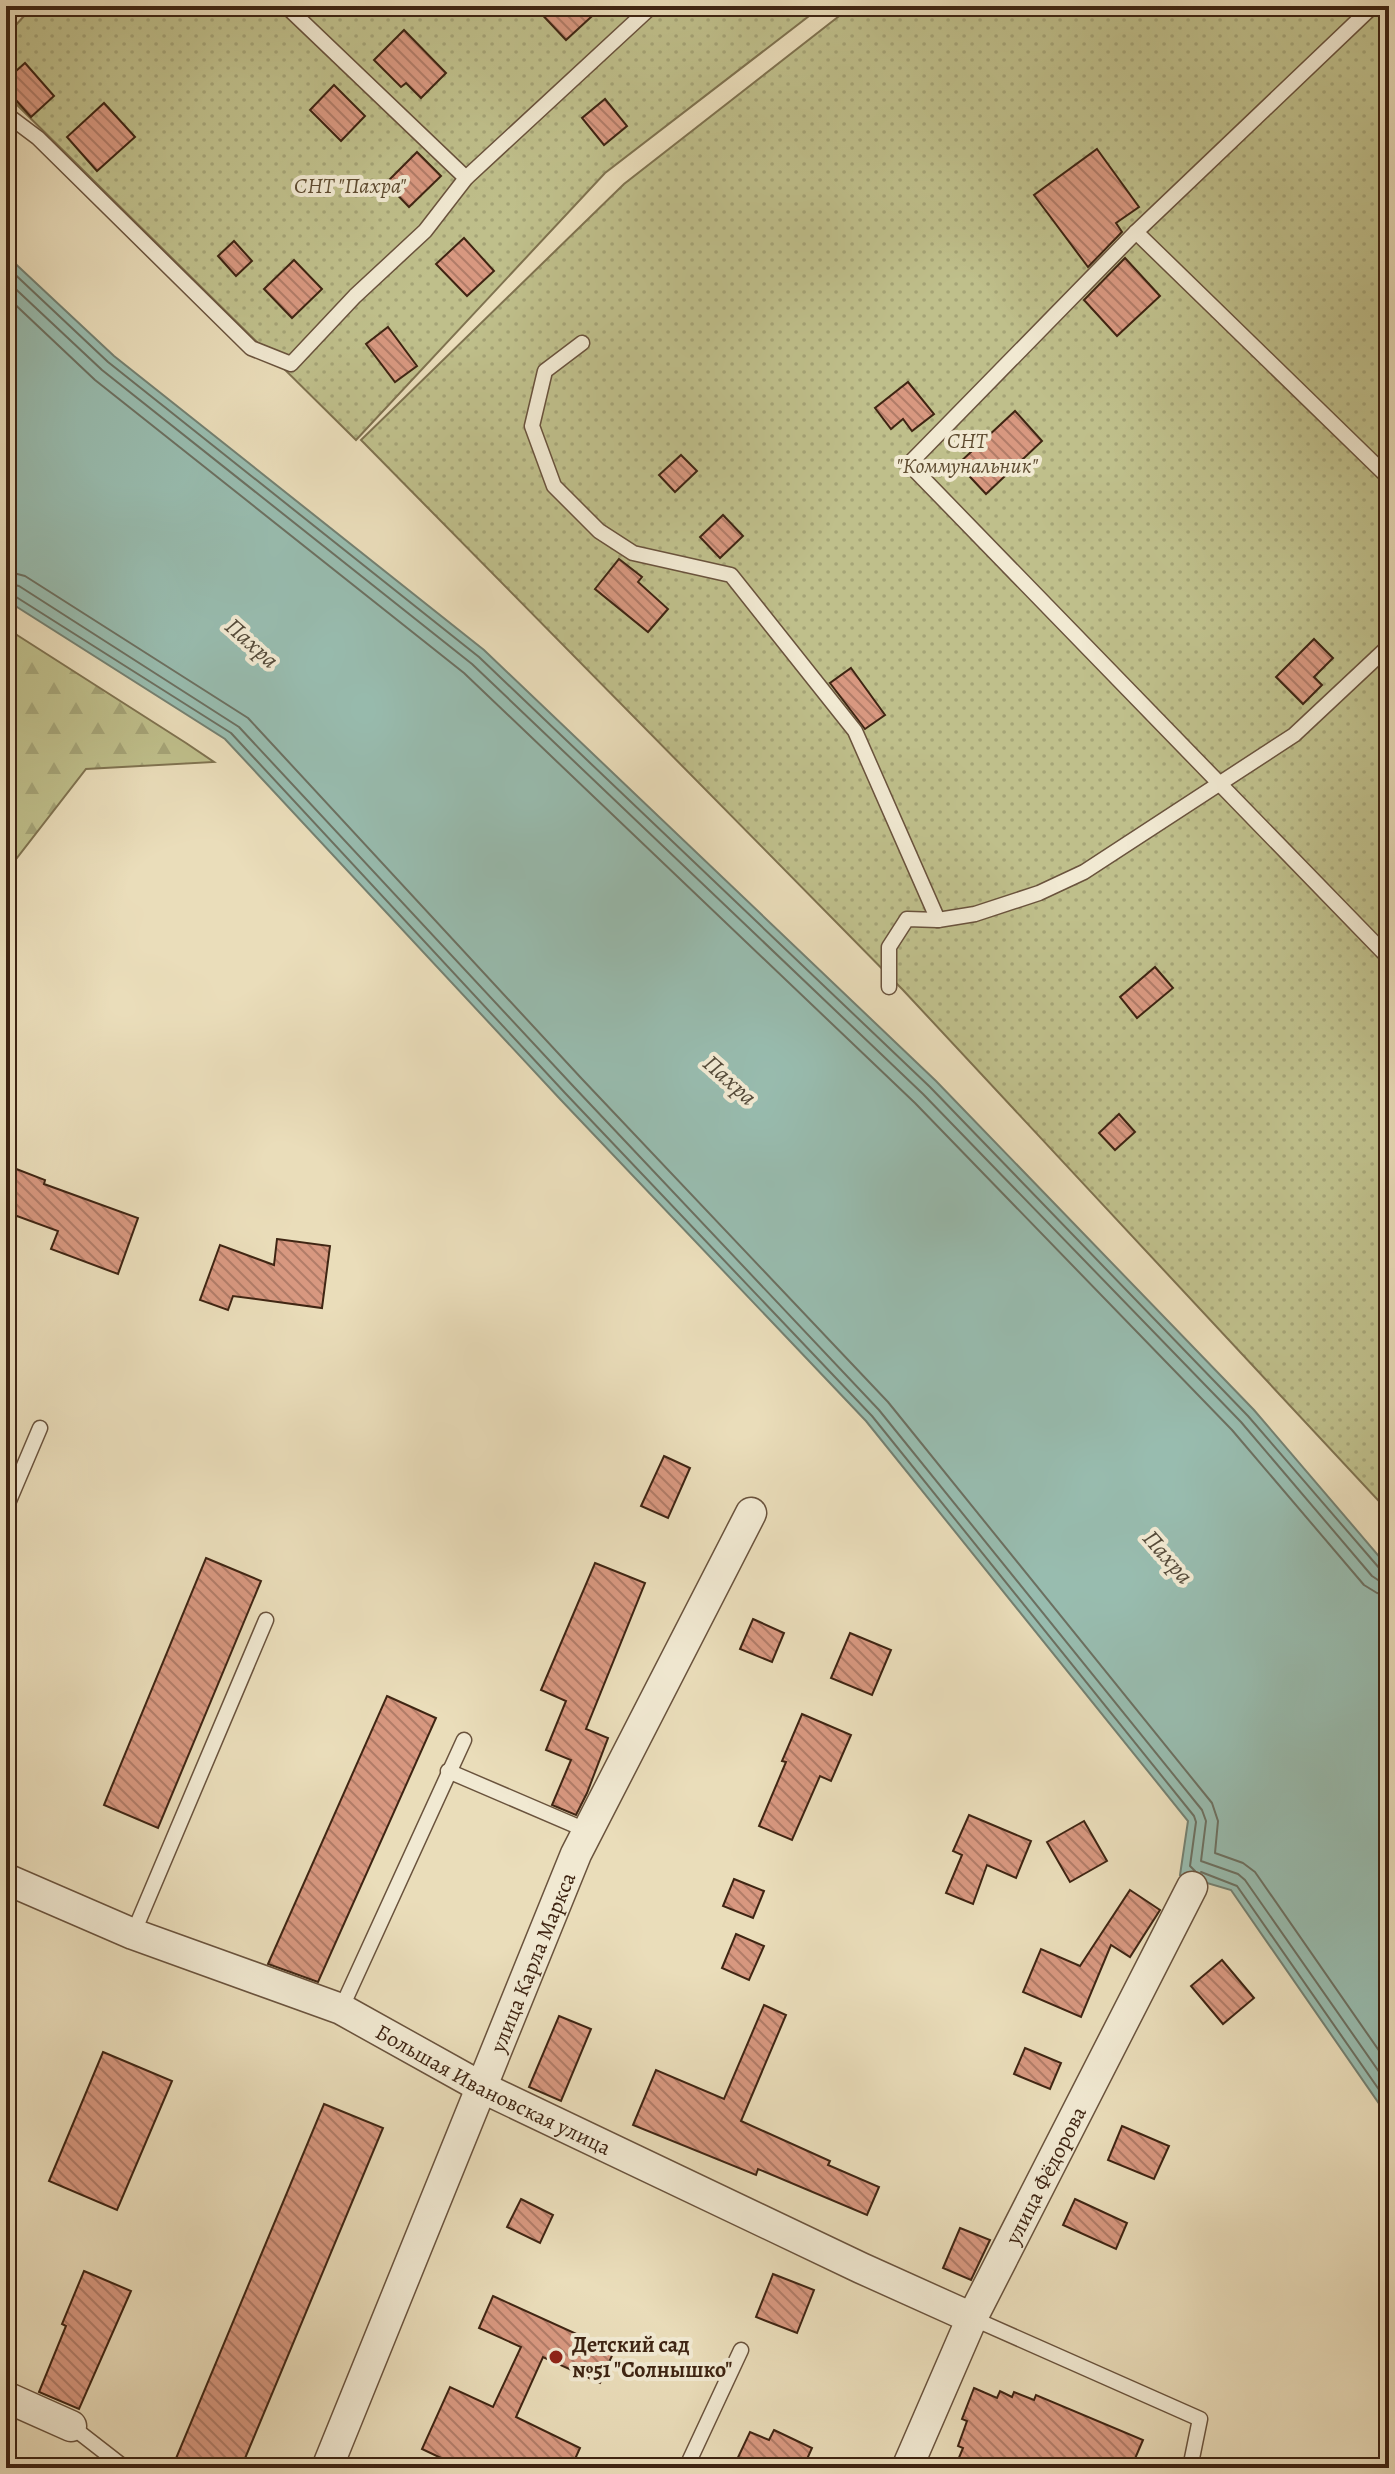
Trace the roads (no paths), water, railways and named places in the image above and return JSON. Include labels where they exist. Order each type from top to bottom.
[{"type":"street","name":"улица Карла Маркса","points":[[327,2468],[576,1854],[751,1513]]},
{"type":"street","name":"Большая Ивановская улица","points":[[6,1879],[133,1934],[341,2009],[481,2087],[972,2318]]},
{"type":"street","name":"улица Фёдорова","points":[[907,2468],[972,2318],[1192,1887]]},
{"type":"street","points":[[6,2397],[71,2426]]},
{"type":"lane","points":[[6,12],[14,6]]},
{"type":"lane","points":[[286,6],[466,178]]},
{"type":"lane","points":[[6,114],[38,138],[251,348],[291,364],[355,296],[425,231],[466,178],[652,6]]},
{"type":"lane","points":[[1373,6],[1136,232],[909,464],[1389,958]]},
{"type":"lane","points":[[1136,232],[1389,478]]},
{"type":"lane","points":[[582,343],[545,371],[532,426],[554,486],[599,531],[633,553],[731,575],[855,731],[938,920]]},
{"type":"lane","points":[[889,987],[889,947],[907,919],[938,920],[975,914],[1039,893],[1084,872],[1294,735],[1389,646]]},
{"type":"lane","points":[[6,1508],[40,1428]]},
{"type":"lane","points":[[133,1934],[266,1620]]},
{"type":"lane","points":[[341,2009],[464,1740]]},
{"type":"lane","points":[[448,1771],[588,1831]]},
{"type":"lane","points":[[972,2318],[1200,2419],[1190,2468]]},
{"type":"lane","points":[[686,2468],[741,2350]]},
{"type":"lane","points":[[71,2426],[125,2468]]},
{"type":"water","name":"Пахра","points":[[6,255],[114,356],[484,650],[936,1081],[1254,1410],[1389,1568],[1389,2118],[1231,1890],[1180,1875],[1188,1821],[866,1421],[560,1099],[225,739],[6,600]]},
{"type":"place","name":"Детский сад №51 \"Солнышко\"","points":[[556,2357]]},
{"type":"park label","name":"СНТ \"Пахра\"","points":[[350,185]]},
{"type":"park label","name":"СНТ \"Коммунальник\"","points":[[967,452]]}]
